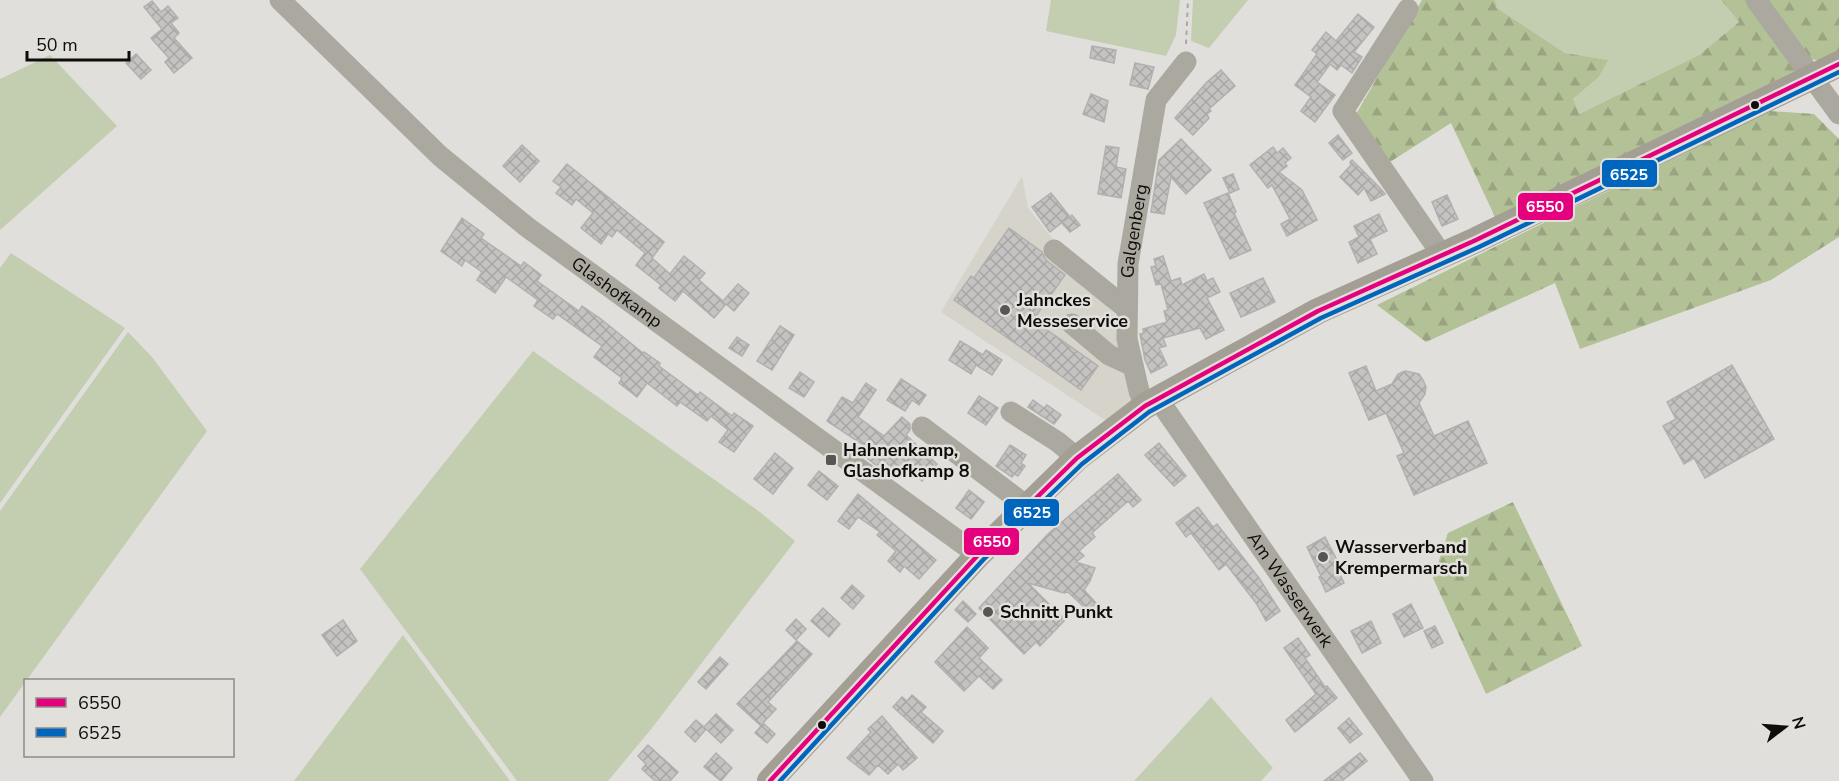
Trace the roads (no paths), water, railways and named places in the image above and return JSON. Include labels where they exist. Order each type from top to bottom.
[{"type":"main road","points":[[770,781],[978,555],[1077,458],[1151,403],[1318,311],[1476,240],[1839,64]]},
{"type":"street","name":"Glashofkamp","points":[[280,0],[440,156],[527,226],[978,555]]},
{"type":"street","points":[[1756,0],[1839,114]]},
{"type":"street","points":[[1408,9],[1343,111],[1442,255]]},
{"type":"street","name":"Galgenberg","points":[[1151,403],[1133,366],[1127,339],[1128,264],[1156,100],[1186,62]]},
{"type":"street","points":[[1054,250],[1127,309]]},
{"type":"street","points":[[1072,324],[1109,355],[1133,366]]},
{"type":"street","name":"Am Wasserwerk","points":[[1151,403],[1422,781]]},
{"type":"street","points":[[1011,412],[1058,442],[1077,458]]},
{"type":"street","points":[[922,428],[1028,507]]},
{"type":"place","name":"Jahnckes Messeservice","points":[[1005,310]]},
{"type":"place","name":"Hahnenkamp, Glashofkamp 8","points":[[831,460]]},
{"type":"place","name":"Wasserverband Krempermarsch","points":[[1323,557]]},
{"type":"place","name":"Schnitt Punkt","points":[[988,612]]}]
